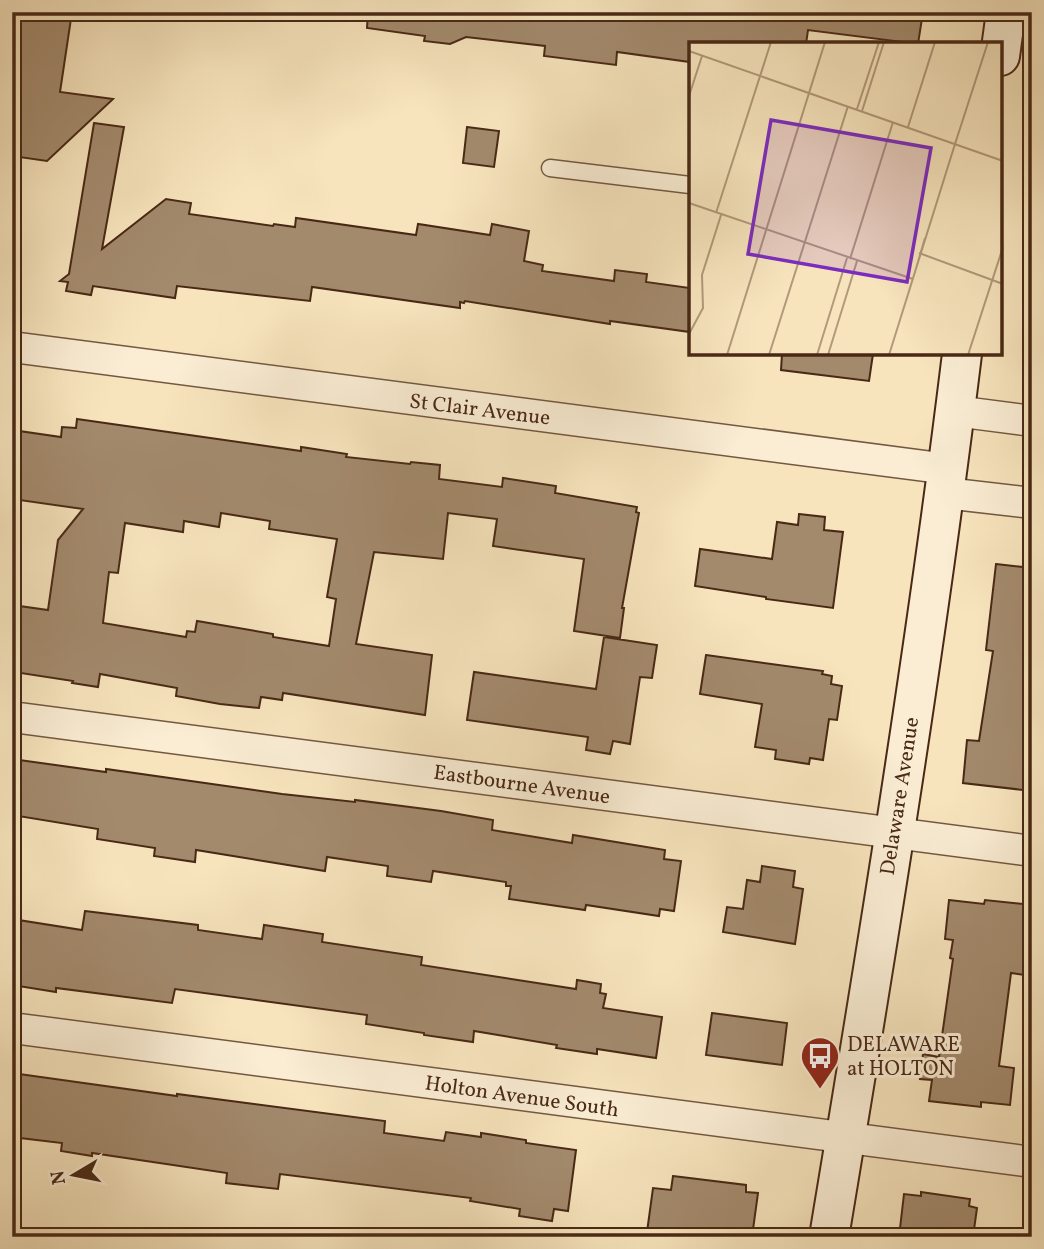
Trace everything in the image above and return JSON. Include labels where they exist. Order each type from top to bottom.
[{"type":"street","points":[[1002,42],[1006,12]]},
{"type":"street","name":"St Clair Avenue","points":[[12,347],[946,481],[1032,503]]},
{"type":"street","name":"Delaware Avenue","points":[[829,1237],[894,833],[962,355]]},
{"type":"street","points":[[955,411],[1032,422]]},
{"type":"street","name":"Eastbourne Avenue","points":[[12,717],[1032,851]]},
{"type":"street","name":"Holton Avenue South","points":[[12,1028],[1032,1162]]},
{"type":"lane","points":[[550,168],[689,185]]},
{"type":"building","points":[[12,12],[72,12],[60,92],[113,99],[47,161],[12,156]]},
{"type":"building","points":[[368,12],[923,12],[918,42],[808,30],[806,42],[689,42],[689,62],[617,52],[616,65],[544,56],[545,46],[466,37],[450,44],[424,41],[425,36],[367,28]]},
{"type":"building","points":[[94,123],[124,127],[102,249],[166,199],[191,203],[189,214],[273,226],[295,227],[296,218],[416,235],[418,224],[490,235],[492,224],[529,231],[524,261],[543,265],[542,271],[614,281],[615,270],[647,274],[646,282],[689,288],[689,332],[610,321],[610,324],[465,301],[460,302],[460,308],[312,287],[310,301],[177,286],[175,298],[93,286],[91,295],[66,291],[68,282],[60,281],[69,274]]},
{"type":"building","points":[[467,127],[499,131],[494,167],[463,163]]},
{"type":"building","points":[[782,355],[873,355],[869,381],[781,370]]},
{"type":"building","points":[[77,419],[301,451],[301,447],[347,454],[346,457],[440,465],[439,479],[502,487],[503,478],[556,486],[555,493],[637,507],[636,512],[639,513],[622,608],[620,638],[574,631],[584,559],[493,546],[497,519],[448,513],[443,559],[374,552],[356,644],[432,655],[425,715],[283,693],[282,700],[261,697],[259,708],[220,704],[176,696],[177,688],[100,674],[98,687],[14,672],[16,657],[12,656],[12,605],[48,610],[58,540],[83,509],[12,499],[12,430],[61,437],[62,427],[76,428]],"holes":[[[221,513],[270,521],[269,529],[337,539],[327,597],[336,599],[329,646],[197,621],[195,632],[187,631],[186,637],[103,623],[109,572],[118,573],[125,523],[183,532],[184,521],[219,527]]]},
{"type":"building","points":[[799,514],[825,517],[824,530],[843,532],[833,608],[695,586],[700,549],[772,559],[777,522],[798,525]]},
{"type":"building","points":[[996,564],[1032,568],[1032,791],[963,783],[967,740],[979,741],[993,651],[986,650]]},
{"type":"building","points":[[604,637],[657,645],[652,678],[640,677],[630,744],[613,741],[610,754],[586,750],[588,737],[467,720],[474,672],[596,689]]},
{"type":"building","points":[[706,655],[823,671],[822,674],[832,676],[831,684],[842,686],[837,720],[829,719],[823,760],[810,758],[809,764],[775,759],[776,750],[755,747],[762,704],[700,694]]},
{"type":"building","points":[[12,759],[106,772],[106,769],[282,794],[441,811],[493,820],[492,830],[572,843],[573,835],[665,850],[664,859],[681,861],[674,911],[660,909],[659,916],[586,905],[585,910],[509,899],[511,886],[506,886],[506,882],[433,871],[431,882],[387,876],[388,866],[327,857],[325,871],[196,850],[195,862],[154,856],[155,848],[97,839],[98,829],[12,815]]},
{"type":"building","points":[[762,866],[795,871],[793,887],[803,889],[795,944],[723,932],[727,907],[743,909],[747,880],[760,882]]},
{"type":"building","points":[[949,900],[984,904],[985,900],[1032,905],[1032,976],[1011,973],[999,1066],[1014,1068],[1010,1105],[981,1102],[981,1107],[929,1101],[932,1080],[920,1079],[923,1054],[939,1057],[953,959],[950,958],[953,940],[945,939]]},
{"type":"building","points":[[85,911],[198,925],[198,930],[262,939],[264,925],[323,934],[322,942],[422,957],[421,965],[576,989],[577,980],[601,984],[600,993],[606,994],[603,1008],[662,1017],[656,1058],[597,1049],[597,1054],[556,1048],[557,1045],[474,1031],[473,1042],[424,1035],[366,1024],[367,1015],[175,989],[172,1003],[12,985],[12,919],[82,930]]},
{"type":"building","points":[[712,1013],[787,1023],[782,1065],[706,1055]]},
{"type":"building","points":[[12,1073],[385,1121],[384,1133],[444,1141],[446,1132],[481,1137],[481,1133],[576,1150],[568,1211],[554,1209],[552,1221],[519,1216],[520,1209],[470,1201],[471,1198],[280,1174],[278,1189],[226,1183],[227,1173],[61,1151],[62,1143],[12,1137]]},
{"type":"building","points":[[673,1176],[746,1185],[746,1192],[758,1193],[752,1237],[683,1237],[647,1232],[653,1188],[671,1190]]},
{"type":"building","points":[[921,1192],[970,1199],[969,1206],[977,1208],[973,1237],[899,1237],[904,1194],[921,1196]]},
{"type":"place","name":"DELAWARE at HOLTON","points":[[820,1090]]}]
